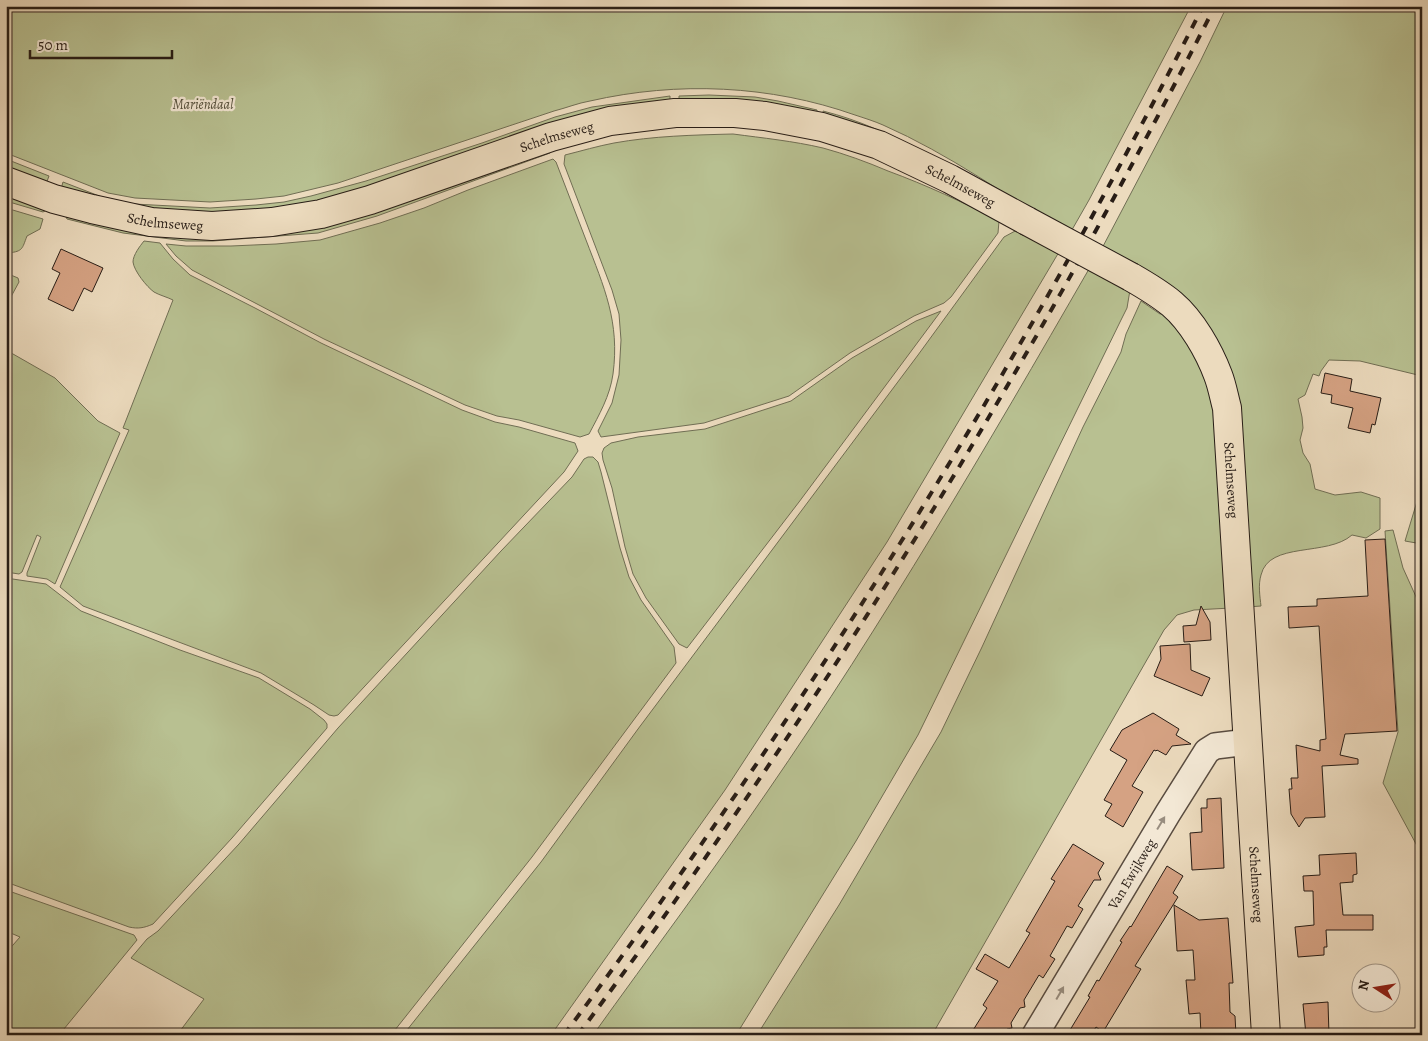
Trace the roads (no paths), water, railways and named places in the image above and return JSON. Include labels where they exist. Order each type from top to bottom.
[{"type":"main road","name":"Schelmseweg","points":[[6,181],[63,202],[151,222],[212,226],[272,222],[321,214],[370,200],[551,137],[610,121],[675,112],[735,113],[765,116],[822,127],[879,145],[950,179],[1148,287],[1173,305],[1187,320],[1204,346],[1219,376],[1227,408],[1266,1035]]},
{"type":"street","name":"Van Ewijkweg","points":[[1035,1035],[1207,751],[1215,746],[1248,742]]},
{"type":"railway","points":[[564,1035],[653,913],[740,788],[906,534],[1060,274],[1133,141],[1203,6]]},
{"type":"railway","points":[[578,1035],[667,912],[753,788],[837,662],[918,534],[997,404],[1072,273],[1145,140],[1215,6]]},
{"type":"park label","name":"Mariëndaal","points":[[203,104]]}]
